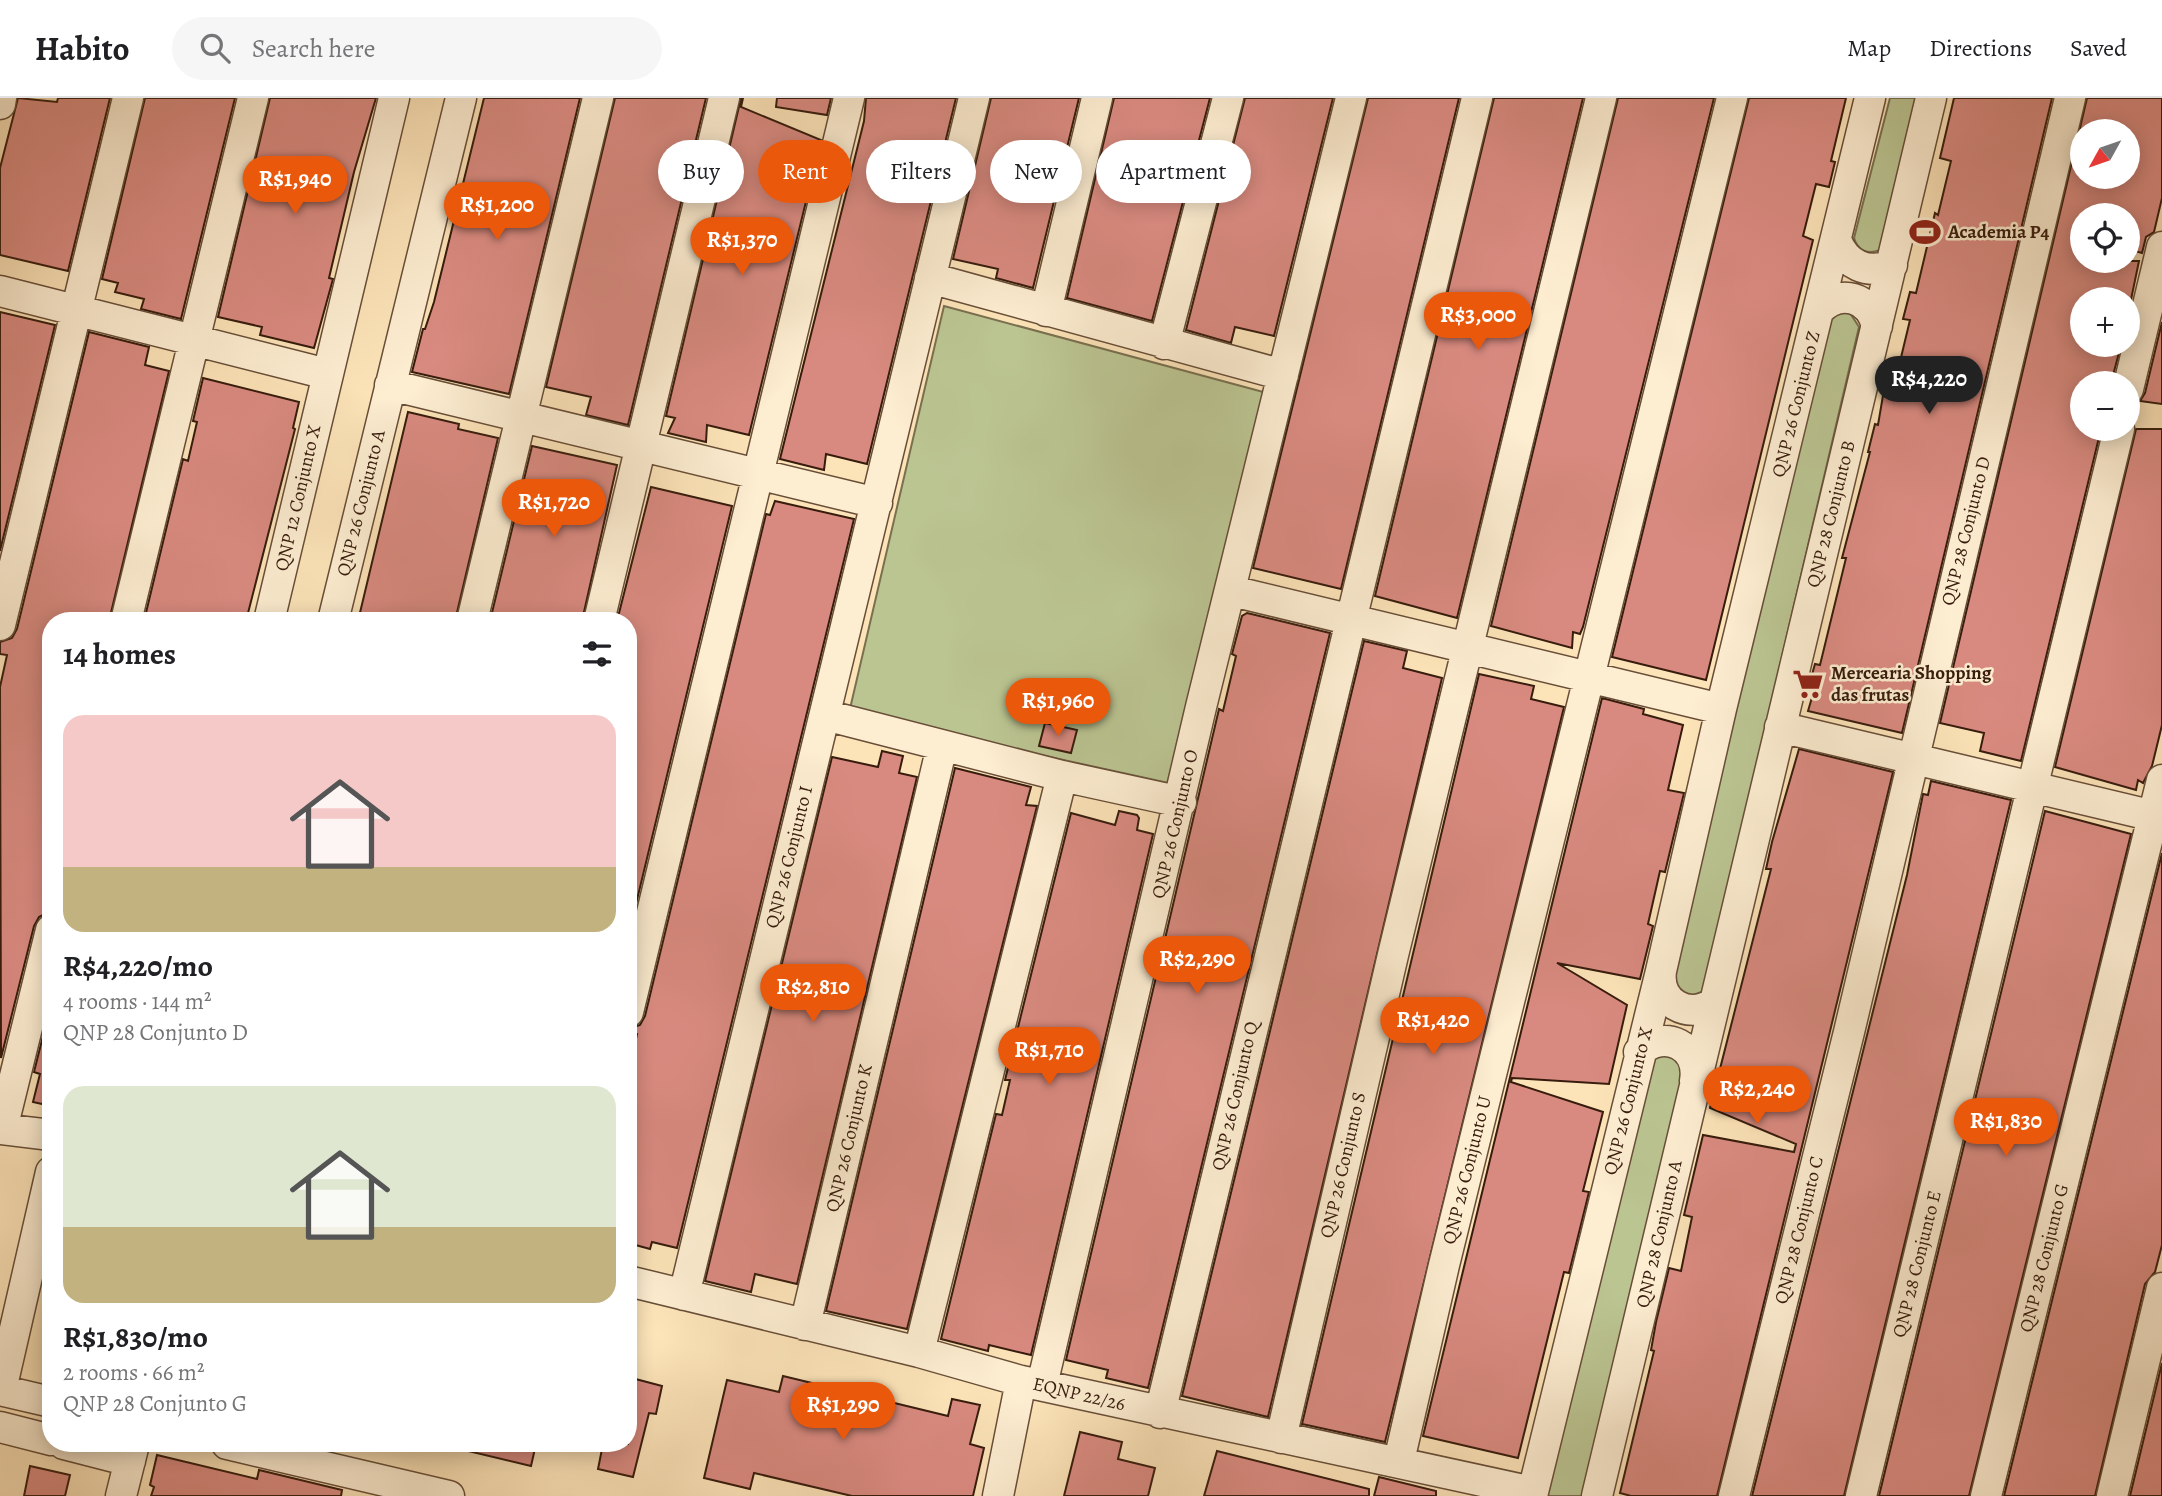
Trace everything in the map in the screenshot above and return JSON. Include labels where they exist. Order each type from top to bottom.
[{"type":"street","points":[[0,104],[1,98]]},
{"type":"street","points":[[0,625],[128,98]]},
{"type":"street","points":[[128,612],[253,98]]},
{"type":"street","name":"QNP 12 Conjunto X","points":[[271,612],[394,98]]},
{"type":"street","name":"QNP 26 Conjunto A","points":[[335,612],[461,98]]},
{"type":"street","points":[[474,612],[598,98]]},
{"type":"street","points":[[601,612],[724,98]]},
{"type":"street","points":[[637,974],[849,98]]},
{"type":"street","name":"QNP 26 Conjunto I","points":[[684,1294],[782,879],[825,715],[974,98]]},
{"type":"street","points":[[1046,311],[1097,98]]},
{"type":"street","points":[[1164,344],[1227,98]]},
{"type":"street","name":"QNP 26 Conjunto O","points":[[998,1496],[1032,1383],[1181,802],[1201,708],[1232,591],[1351,98]]},
{"type":"street","name":"QNP 26 Conjunto Q","points":[[1160,1413],[1238,1079],[1476,98]]},
{"type":"street","name":"QNP 26 Conjunto S","points":[[1281,1438],[1342,1170],[1601,98]]},
{"type":"street","name":"QNP 26 Conjunto U","points":[[1399,1461],[1588,676],[1732,98]]},
{"type":"street","name":"QNP 26 Conjunto Z","points":[[1721,709],[1870,98]]},
{"type":"street","name":"QNP 28 Conjunto B","points":[[1780,727],[1931,98]]},
{"type":"street","name":"QNP 28 Conjunto D","points":[[1913,760],[2070,98]]},
{"type":"street","points":[[1836,240],[1846,258],[1863,268],[1882,269],[1892,265]]},
{"type":"street","points":[[2132,371],[2162,247]]},
{"type":"street","points":[[930,278],[1283,375]]},
{"type":"street","points":[[0,291],[327,374]]},
{"type":"street","points":[[1819,310],[1834,299],[1853,298],[1870,308],[1877,326]]},
{"type":"street","points":[[390,385],[877,503]]},
{"type":"street","name":"QNP 28 Conjunto E","points":[[1861,1496],[2116,441]]},
{"type":"street","points":[[1232,591],[1721,709]]},
{"type":"street","name":"QNP 26 Conjunto X","points":[[1532,1494],[1661,971],[1721,709]]},
{"type":"street","points":[[825,715],[1062,776],[1181,802]]},
{"type":"street","points":[[1780,727],[2158,817]]},
{"type":"street","name":"QNP 28 Conjunto A","points":[[1597,1496],[1780,727]]},
{"type":"street","name":"QNP 26 Conjunto K","points":[[805,1325],[942,746]]},
{"type":"street","name":"QNP 28 Conjunto C","points":[[1734,1496],[1913,760]]},
{"type":"street","points":[[919,1352],[1062,776]]},
{"type":"street","name":"QNP 28 Conjunto G","points":[[1986,1496],[2158,817],[2162,780]]},
{"type":"street","points":[[42,966],[1,1129],[42,1134]]},
{"type":"street","points":[[1661,971],[1665,995],[1676,1006],[1700,1011],[1714,1003]]},
{"type":"street","points":[[1639,1052],[1656,1041],[1675,1041],[1684,1046],[1695,1062],[1695,1081]]},
{"type":"street","points":[[42,1215],[5,1391],[2,1428],[42,1438]]},
{"type":"street","name":"EQNP 22/26","points":[[637,1283],[1160,1413],[1399,1461],[1447,1484],[1532,1494]]},
{"type":"street","points":[[2112,1496],[2162,1288]]},
{"type":"street","points":[[5,1391],[42,1400]]},
{"type":"street","points":[[121,1496],[132,1452]]},
{"type":"street","points":[[250,1452],[339,1483],[449,1496]]},
{"type":"green space","points":[[1890,98],[1920,98],[1880,250],[1868,252],[1858,246],[1854,238]]},
{"type":"green space","points":[[944,306],[1267,393],[1173,784],[849,713]]},
{"type":"green space","points":[[1833,313],[1850,313],[1859,327],[1704,991],[1688,997],[1671,983],[1828,316]]},
{"type":"green space","points":[[1663,1053],[1679,1060],[1683,1078],[1583,1496],[1545,1496],[1648,1063]]},
{"type":"building","points":[[18,98],[57,102],[58,98],[110,98],[68,271],[0,255],[0,168]]},
{"type":"building","points":[[145,98],[235,98],[181,319],[141,309],[144,299],[115,292],[118,283],[102,279]]},
{"type":"building","points":[[270,98],[376,98],[354,172],[329,278],[333,279],[314,348],[260,335],[262,327],[218,317]]},
{"type":"building","points":[[484,98],[580,98],[509,394],[412,372],[423,329],[434,302]]},
{"type":"building","points":[[615,98],[706,98],[696,140],[658,140],[658,203],[681,203],[628,425],[586,415],[591,397],[546,387]]},
{"type":"building","points":[[743,98],[741,107],[821,140],[758,140],[758,203],[806,203],[749,435],[707,425],[706,442],[668,433],[675,418],[666,416],[716,203],[744,203],[744,140],[731,140]]},
{"type":"building","points":[[777,98],[831,98],[827,115],[776,107]]},
{"type":"building","points":[[866,98],[956,98],[946,140],[866,140],[866,203],[930,203],[867,464],[826,454],[824,470],[780,459],[844,203],[852,203],[852,169],[864,121]]},
{"type":"building","points":[[991,98],[1079,98],[1069,140],[990,140],[990,203],[1054,203],[1033,288],[996,278],[998,269],[953,259],[966,203],[976,203],[976,162]]},
{"type":"building","points":[[1114,98],[1210,98],[1199,140],[1104,140]]},
{"type":"building","points":[[1245,98],[1333,98],[1274,336],[1235,327],[1231,343],[1186,330],[1218,203],[1251,203],[1251,140],[1234,140]]},
{"type":"building","points":[[1368,98],[1459,98],[1341,589],[1253,568]]},
{"type":"building","points":[[1494,98],[1583,98],[1457,618],[1375,596]]},
{"type":"building","points":[[1618,98],[1714,98],[1583,627],[1580,634],[1573,632],[1572,648],[1491,626]]},
{"type":"building","points":[[1749,98],[1846,98],[1831,161],[1835,162],[1829,187],[1816,184],[1803,236],[1813,240],[1706,680],[1612,657]]},
{"type":"building","points":[[1954,98],[2052,98],[1902,733],[1808,711],[1813,694],[1807,692],[1815,664],[1820,665],[1846,558],[1842,558],[1875,424],[1878,425],[1887,372],[1897,374],[1910,320],[1903,319],[1910,292],[1916,293],[1935,213],[1938,215],[1951,161],[1940,158]]},
{"type":"building","points":[[2087,98],[2162,98],[2162,198],[2154,232],[2146,237],[2142,253],[2140,203],[2070,203],[2070,273],[2137,273],[2134,287],[2070,287],[2070,357],[2118,357],[2114,371],[2070,371],[2070,441],[2098,441],[2021,761],[1980,751],[1984,733],[1940,723],[2070,170],[2070,189],[2140,189],[2140,119],[2082,119]]},
{"type":"building","points":[[1096,175],[1096,203],[1183,203],[1152,321],[1067,298]]},
{"type":"building","points":[[0,312],[55,325],[0,551]]},
{"type":"building","points":[[2162,322],[2162,404],[2140,401],[2145,393]]},
{"type":"building","points":[[89,332],[149,347],[145,365],[169,371],[111,612],[42,612],[42,916],[34,926],[1,1058],[0,687],[7,655],[0,654],[0,642],[12,638],[17,629]]},
{"type":"building","points":[[203,378],[299,402],[293,428],[295,429],[248,612],[146,612],[183,459],[188,461],[197,422],[193,421]]},
{"type":"building","points":[[408,412],[459,424],[458,429],[498,438],[457,612],[360,612]]},
{"type":"building","points":[[2140,429],[2162,429],[2162,725],[2152,766],[2143,783],[2138,780],[2136,790],[2055,767],[2133,441],[2140,441]]},
{"type":"building","points":[[532,446],[617,465],[584,612],[492,612]]},
{"type":"building","points":[[651,487],[732,506],[637,900],[637,612],[619,612]]},
{"type":"building","points":[[775,501],[854,519],[677,1248],[652,1242],[650,1249],[637,1245],[637,1026],[645,1016],[766,514],[770,515]]},
{"type":"building","points":[[1247,613],[1330,633],[1148,1388],[1106,1378],[1108,1370],[1066,1360],[1219,709],[1223,711],[1236,656],[1232,654],[1242,616]]},
{"type":"building","points":[[1364,641],[1407,651],[1403,668],[1442,678],[1268,1417],[1182,1396]]},
{"type":"building","points":[[1479,674],[1534,686],[1531,699],[1564,707],[1385,1442],[1302,1424]]},
{"type":"building","points":[[1602,698],[1644,709],[1643,714],[1683,725],[1668,790],[1684,793],[1665,872],[1660,871],[1648,924],[1653,926],[1640,979],[1557,963],[1627,1005],[1609,1084],[1512,1078],[1511,1082],[1603,1112],[1583,1191],[1589,1192],[1569,1273],[1564,1272],[1518,1458],[1423,1436]]},
{"type":"building","points":[[1045,723],[1077,730],[1071,753],[1039,746]]},
{"type":"building","points":[[1799,749],[1893,772],[1717,1496],[1631,1496],[1620,1493],[1654,1351],[1651,1350],[1656,1322],[1669,1268],[1681,1271],[1692,1217],[1684,1215],[1703,1135],[1794,1152],[1796,1144],[1710,1108],[1771,869],[1766,869],[1772,842]]},
{"type":"building","points":[[882,751],[903,756],[899,773],[917,777],[797,1284],[755,1274],[751,1292],[705,1281],[832,757],[878,767]]},
{"type":"building","points":[[955,768],[1031,787],[1026,805],[1037,806],[907,1329],[826,1311]]},
{"type":"building","points":[[1931,781],[2011,800],[1844,1496],[1752,1496],[1907,875],[1923,794],[1928,795]]},
{"type":"building","points":[[1119,811],[1137,815],[1137,830],[1153,834],[1031,1355],[989,1345],[988,1351],[941,1339],[996,1114],[1002,1115],[1010,1080],[1005,1080],[1071,813],[1115,825]]},
{"type":"building","points":[[2045,811],[2131,834],[1969,1496],[1879,1496]]},
{"type":"building","points":[[2162,853],[2162,1245],[2155,1272],[2145,1284],[2095,1496],[2004,1496]]},
{"type":"building","points":[[42,1040],[42,1104],[33,1102],[40,1074],[34,1072]]},
{"type":"building","points":[[2162,1363],[2162,1496],[2130,1496]]},
{"type":"building","points":[[783,1376],[948,1416],[952,1399],[980,1405],[970,1444],[984,1448],[973,1496],[852,1496],[754,1473],[750,1489],[704,1478],[727,1380],[779,1392]]},
{"type":"building","points":[[637,1379],[662,1386],[656,1414],[649,1413],[633,1477],[598,1469],[601,1452],[637,1452]]},
{"type":"building","points":[[1080,1432],[1122,1442],[1118,1459],[1155,1468],[1148,1496],[1064,1496]]},
{"type":"building","points":[[1217,1451],[1369,1489],[1369,1496],[1204,1496]]},
{"type":"building","points":[[472,1452],[534,1452],[531,1466]]},
{"type":"building","points":[[157,1455],[257,1479],[259,1470],[342,1490],[341,1496],[151,1496],[154,1487],[150,1485]]},
{"type":"building","points":[[30,1466],[70,1475],[65,1496],[24,1496]]},
{"type":"building","points":[[1379,1477],[1436,1491],[1436,1496],[1374,1496]]},
{"type":"place","name":"Academia P4","points":[[1925,232]]},
{"type":"place","name":"Mercearia Shopping das frutas","points":[[1808,684]]}]
